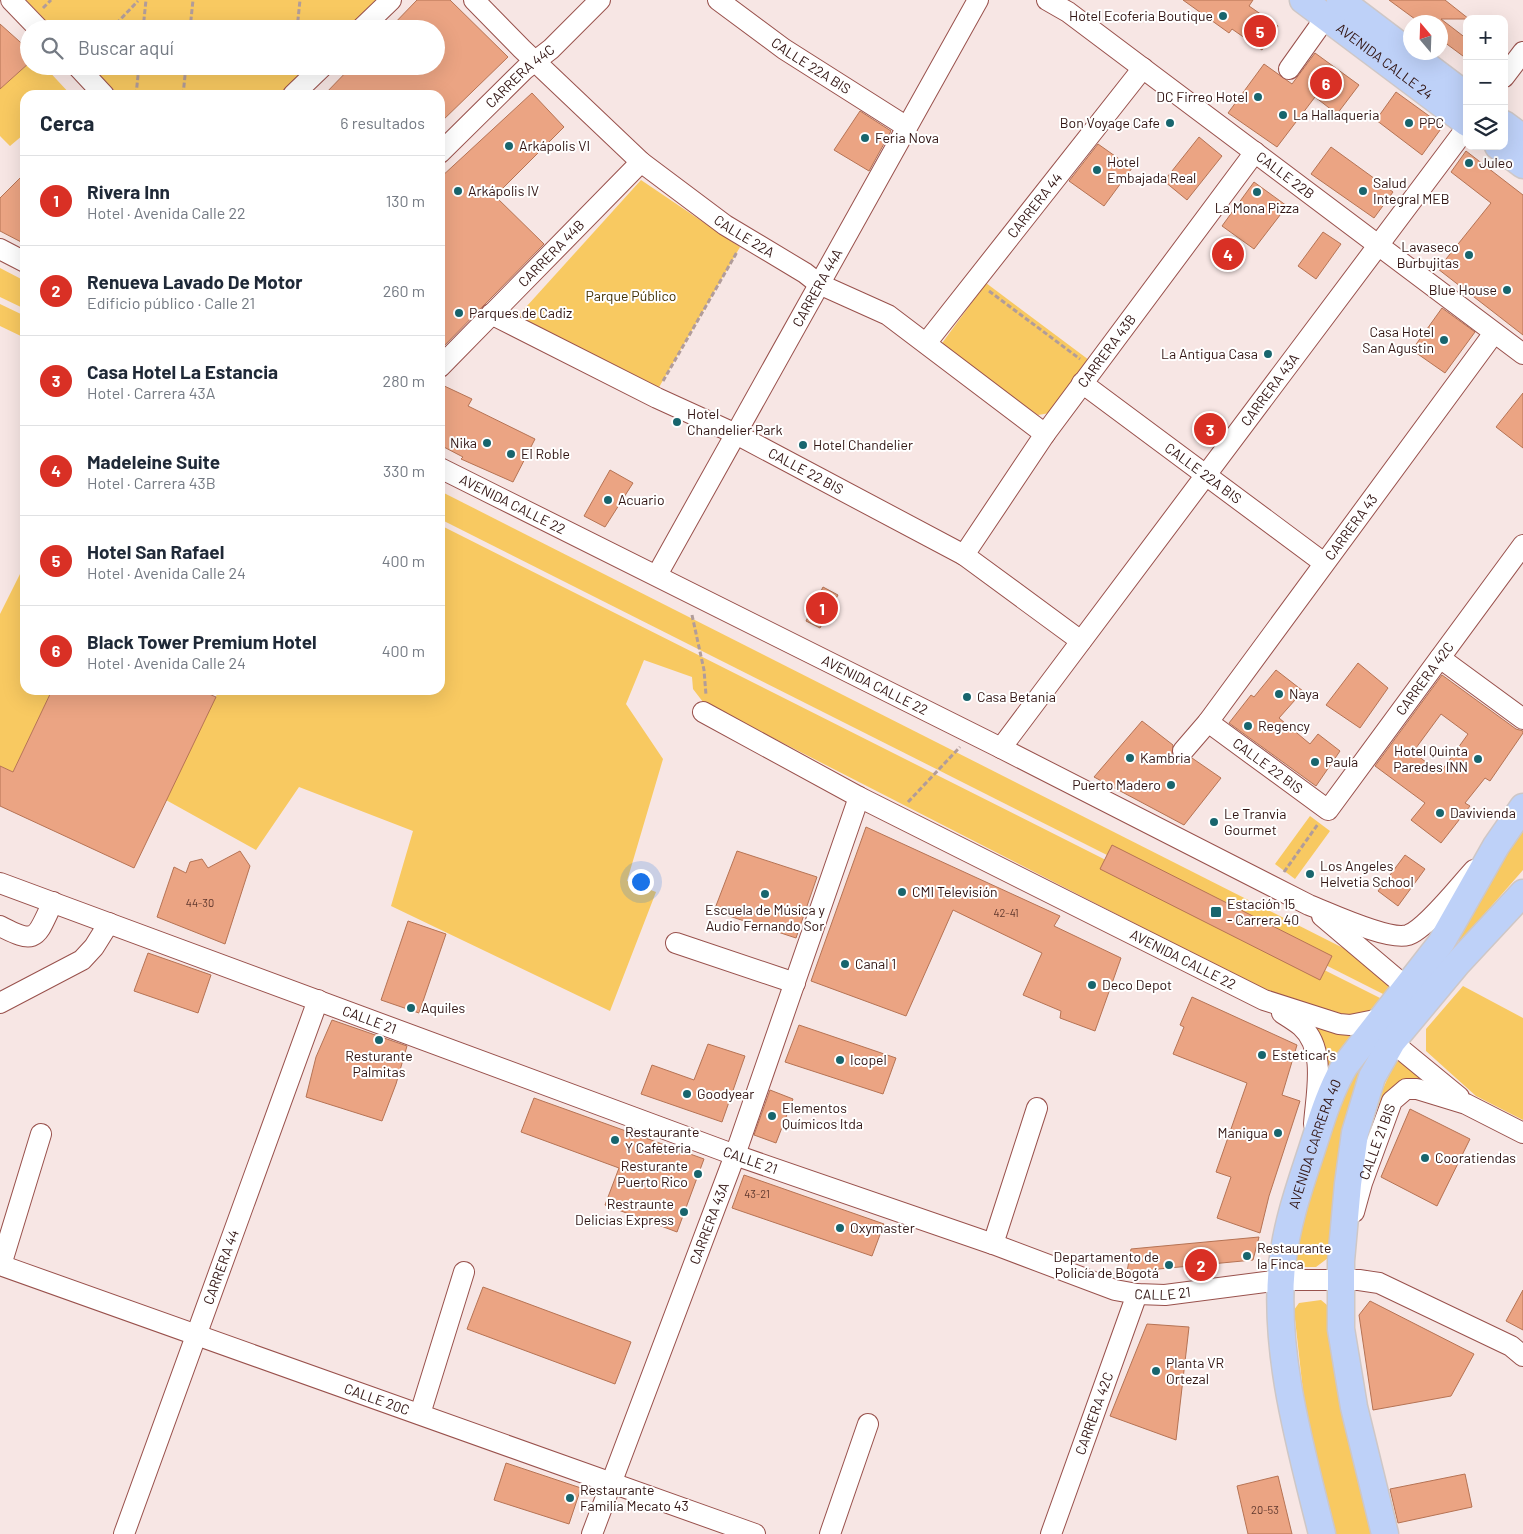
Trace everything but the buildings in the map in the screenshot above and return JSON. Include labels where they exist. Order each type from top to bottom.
[{"type":"main road","name":"AVENIDA CALLE 24","points":[[1303,0],[1333,9],[1463,93]]},
{"type":"main road","name":"AVENIDA CALLE 24","points":[[1333,9],[1463,120]]},
{"type":"main road","points":[[1508,127],[1523,138]]},
{"type":"main road","points":[[1503,150],[1523,165]]},
{"type":"main road","name":"AVENIDA CARRERA 40","points":[[1322,1534],[1288,1388],[1281,1280],[1290,1217],[1332,1088],[1357,1049],[1441,944],[1496,846],[1523,807]]},
{"type":"main road","points":[[1385,1534],[1354,1407],[1341,1329],[1340,1271],[1355,1132],[1372,1077],[1392,1042],[1457,964],[1523,893]]},
{"type":"street","points":[[11,0],[30,20]]},
{"type":"street","points":[[370,20],[391,0]]},
{"type":"street","name":"CALLE 22A","points":[[474,0],[641,162],[725,225],[805,273],[819,284],[888,315],[927,342],[1045,434]]},
{"type":"street","name":"CARRERA 44C","points":[[445,148],[535,60],[551,49],[600,0]]},
{"type":"street","name":"CALLE 22A BIS","points":[[718,0],[784,49],[907,127]]},
{"type":"street","name":"CARRERA 44A","points":[[657,575],[978,0]]},
{"type":"street","name":"CALLE 22B","points":[[1047,0],[1068,12],[1523,354]]},
{"type":"street","points":[[1289,69],[1333,9]]},
{"type":"street","points":[[1508,72],[1523,52]]},
{"type":"street","name":"CARRERA 44","points":[[927,342],[974,279],[1143,68]]},
{"type":"street","points":[[85,75],[99,90]]},
{"type":"street","points":[[298,90],[314,75]]},
{"type":"street","name":"CARRERA 43A","points":[[1001,748],[1463,133]]},
{"type":"street","name":"CARRERA 43B","points":[[964,555],[1087,375],[1255,152]]},
{"type":"street","name":"CARRERA 44B","points":[[445,362],[641,162]]},
{"type":"street","points":[[0,249],[20,259]]},
{"type":"street","name":"CALLE 22 BIS","points":[[491,314],[657,398],[736,434],[964,555],[1081,641]]},
{"type":"street","name":"CARRERA 43","points":[[1183,751],[1208,722],[1494,333]]},
{"type":"street","name":"CALLE 22A BIS","points":[[1087,375],[1206,475],[1324,563]]},
{"type":"street","name":"AVENIDA CALLE 22","points":[[445,470],[1001,748],[1108,794],[1309,905],[1388,934],[1407,935],[1426,923],[1496,846]]},
{"type":"street","name":"CARRERA 42C","points":[[1328,810],[1523,545]]},
{"type":"street","points":[[1440,658],[1523,719]]},
{"type":"street","name":"AVENIDA CALLE 22","points":[[703,712],[895,815],[1264,1000],[1302,1027],[1314,1043],[1317,1071],[1313,1144]]},
{"type":"street","name":"CALLE 22 BIS","points":[[1208,722],[1328,810]]},
{"type":"street","name":"CARRERA 43A","points":[[592,1534],[735,1154],[860,797]]},
{"type":"street","name":"CALLE 21","points":[[0,883],[735,1154],[993,1244],[1114,1290],[1137,1294],[1194,1293],[1340,1271],[1379,1283],[1517,1351]]},
{"type":"street","points":[[0,926],[22,937],[30,937],[37,933],[53,902]]},
{"type":"street","name":"AVENIDA CALLE 22","points":[[1309,905],[1406,987]]},
{"type":"street","points":[[0,1003],[82,960],[94,947],[109,923]]},
{"type":"street","points":[[676,943],[795,983]]},
{"type":"street","name":"CARRERA 44","points":[[124,1534],[318,1000]]},
{"type":"street","name":"AVENIDA CALLE 22","points":[[1264,1000],[1339,1024],[1350,1025],[1380,1019]]},
{"type":"street","name":"CALLE 21 BIS","points":[[1392,1042],[1466,1104]]},
{"type":"street","name":"CALLE 21 BIS","points":[[1340,1271],[1362,1183],[1392,1101],[1402,1091],[1413,1088],[1466,1104],[1523,1133]]},
{"type":"street","points":[[993,1244],[1037,1108]]},
{"type":"street","points":[[0,1265],[41,1134]]},
{"type":"street","name":"CALLE 20C","points":[[0,1265],[755,1534]]},
{"type":"street","points":[[420,1414],[464,1272]]},
{"type":"street","name":"CARRERA 42C","points":[[1051,1534],[1137,1294]]},
{"type":"street","points":[[830,1534],[868,1424]]},
{"type":"path","points":[[119,20],[138,0],[145,6]]},
{"type":"path","points":[[144,20],[146,0]]},
{"type":"path","points":[[191,20],[193,0]]},
{"type":"path","points":[[299,20],[300,0]]},
{"type":"path","points":[[137,90],[138,75]]},
{"type":"path","points":[[184,90],[185,75]]},
{"type":"path","points":[[658,389],[740,248]]},
{"type":"path","points":[[974,279],[1087,375]]},
{"type":"path","points":[[687,590],[704,670],[706,692],[703,712]]},
{"type":"path","points":[[895,815],[973,734]]},
{"type":"path","points":[[1274,887],[1328,810]]},
{"type":"green space","points":[[26,0],[380,0],[359,20],[45,20]]},
{"type":"green space","points":[[20,71],[20,75],[52,75],[66,90],[20,90],[20,138],[10,146],[0,136],[0,89]]},
{"type":"green space","points":[[100,75],[302,75],[286,90],[114,90]]},
{"type":"green space","name":"Parque Público","points":[[641,180],[740,247],[658,389],[517,317]]},
{"type":"green space","points":[[0,268],[20,278],[20,307],[0,297]]},
{"type":"green space","points":[[986,283],[1089,360],[1050,413],[1038,415],[940,346]]},
{"type":"green space","points":[[0,304],[20,314],[20,336],[0,326]]},
{"type":"green space","points":[[445,494],[1355,954],[1388,976],[1391,990],[1387,996],[445,522]]},
{"type":"green space","points":[[445,528],[1384,1000],[1371,1018],[1358,1022],[1278,997],[703,702],[693,689],[692,677],[644,660],[626,704],[663,759],[627,881],[656,892],[610,1011],[391,906],[413,831],[299,787],[256,850],[166,800],[217,695],[445,695]]},
{"type":"green space","points":[[20,574],[20,695],[50,695],[13,772],[0,766],[0,614]]},
{"type":"green space","points":[[1310,816],[1330,831],[1295,879],[1275,864]]},
{"type":"green space","points":[[1523,827],[1523,870],[1460,942],[1456,939],[1479,896]]},
{"type":"green space","points":[[1463,986],[1523,1018],[1523,1120],[1476,1096],[1426,1051],[1426,1029]]},
{"type":"green space","points":[[1305,1023],[1359,1031],[1327,1080]]},
{"type":"green space","points":[[1387,1024],[1328,1258],[1316,1267],[1304,1267],[1296,1260],[1294,1254],[1316,1165],[1338,1101]]},
{"type":"green space","points":[[1398,1061],[1442,1093],[1407,1086],[1370,1146],[1381,1093],[1395,1062]]},
{"type":"green space","points":[[1321,1300],[1327,1305],[1331,1345],[1374,1534],[1334,1534],[1306,1418],[1294,1310],[1299,1303]]},
{"type":"place","name":"Hotel Ecoferia Boutique","points":[[1223,16]]},
{"type":"place","name":"Hotel San Rafael","points":[[1260,31]]},
{"type":"place","name":"Black Tower Premium Hotel","points":[[1326,83]]},
{"type":"place","name":"DC Firreo Hotel","points":[[1258,97]]},
{"type":"place","name":"La Hallaqueria","points":[[1283,115]]},
{"type":"place","name":"Bon Voyage Cafe","points":[[1170,123]]},
{"type":"place","name":"PPC","points":[[1409,123]]},
{"type":"place","name":"Feria Nova","points":[[865,138]]},
{"type":"place","name":"Arkápolis VI","points":[[509,146]]},
{"type":"place","name":"Juleo","points":[[1469,163]]},
{"type":"place","name":"Hotel Embajada Real","points":[[1097,170]]},
{"type":"place","name":"Arkápolis IV","points":[[458,191]]},
{"type":"place","name":"Salud Integral MEB","points":[[1363,191]]},
{"type":"place","name":"La Mona Pizza","points":[[1257,192]]},
{"type":"place","name":"Madeleine Suite","points":[[1228,254]]},
{"type":"place","name":"Lavaseco Burbujitas","points":[[1469,255]]},
{"type":"place","name":"Blue House","points":[[1507,290]]},
{"type":"place","name":"Parques de Cadiz","points":[[459,313]]},
{"type":"place","name":"Casa Hotel San Agustin","points":[[1444,340]]},
{"type":"place","name":"La Antigua Casa","points":[[1268,354]]},
{"type":"place","name":"Hotel Chandelier Park","points":[[677,422]]},
{"type":"place","name":"Casa Hotel La Estancia","points":[[1210,429]]},
{"type":"place","name":"Nika","points":[[487,443]]},
{"type":"place","name":"Hotel Chandelier","points":[[803,445]]},
{"type":"place","name":"El Roble","points":[[511,454]]},
{"type":"place","name":"Acuario","points":[[608,500]]},
{"type":"place","name":"Rivera Inn","points":[[822,608]]},
{"type":"place","name":"Naya","points":[[1279,694]]},
{"type":"place","name":"Casa Betania","points":[[967,697]]},
{"type":"place","name":"Regency","points":[[1248,726]]},
{"type":"place","name":"Kambria","points":[[1130,758]]},
{"type":"place","name":"Hotel Quinta Paredes INN","points":[[1478,759]]},
{"type":"place","name":"Paula","points":[[1315,762]]},
{"type":"place","name":"Puerto Madero","points":[[1171,785]]},
{"type":"place","name":"Davivienda","points":[[1440,813]]},
{"type":"place","name":"Le Tranvia Gourmet","points":[[1214,822]]},
{"type":"place","name":"Los Angeles Helvetia School","points":[[1310,874]]},
{"type":"place","name":"CMI Televisión","points":[[902,892]]},
{"type":"place","name":"Escuela de Música y Audio Fernando Sor","points":[[765,894]]},
{"type":"place","name":"Estación 15 - Carrera 40","points":[[1216,912]]},
{"type":"place","name":"Canal 1","points":[[845,964]]},
{"type":"place","name":"Deco Depot","points":[[1092,985]]},
{"type":"place","name":"Aquiles","points":[[411,1008]]},
{"type":"place","name":"Resturante Palmitas","points":[[379,1040]]},
{"type":"place","name":"Esteticar's","points":[[1262,1055]]},
{"type":"place","name":"Icopel","points":[[840,1060]]},
{"type":"place","name":"Goodyear","points":[[687,1094]]},
{"type":"place","name":"Elementos Químicos ltda","points":[[772,1116]]},
{"type":"place","name":"Manigua","points":[[1278,1133]]},
{"type":"place","name":"Restaurante Y Cafeteria","points":[[615,1140]]},
{"type":"place","name":"Cooratiendas","points":[[1425,1158]]},
{"type":"place","name":"Resturante Puerto Rico","points":[[698,1174]]},
{"type":"place","name":"Restraunte Delicias Express","points":[[684,1212]]},
{"type":"place","name":"Oxymaster","points":[[840,1228]]},
{"type":"place","name":"Restaurante la Finca","points":[[1247,1256]]},
{"type":"place","name":"Departamento de Policía de Bogotá","points":[[1169,1265]]},
{"type":"place","name":"Renueva Lavado De Motor","points":[[1201,1265]]},
{"type":"place","name":"Planta VR Ortezal","points":[[1156,1371]]},
{"type":"place","name":"Restaurante Familia Mecato 43","points":[[570,1498]]}]
